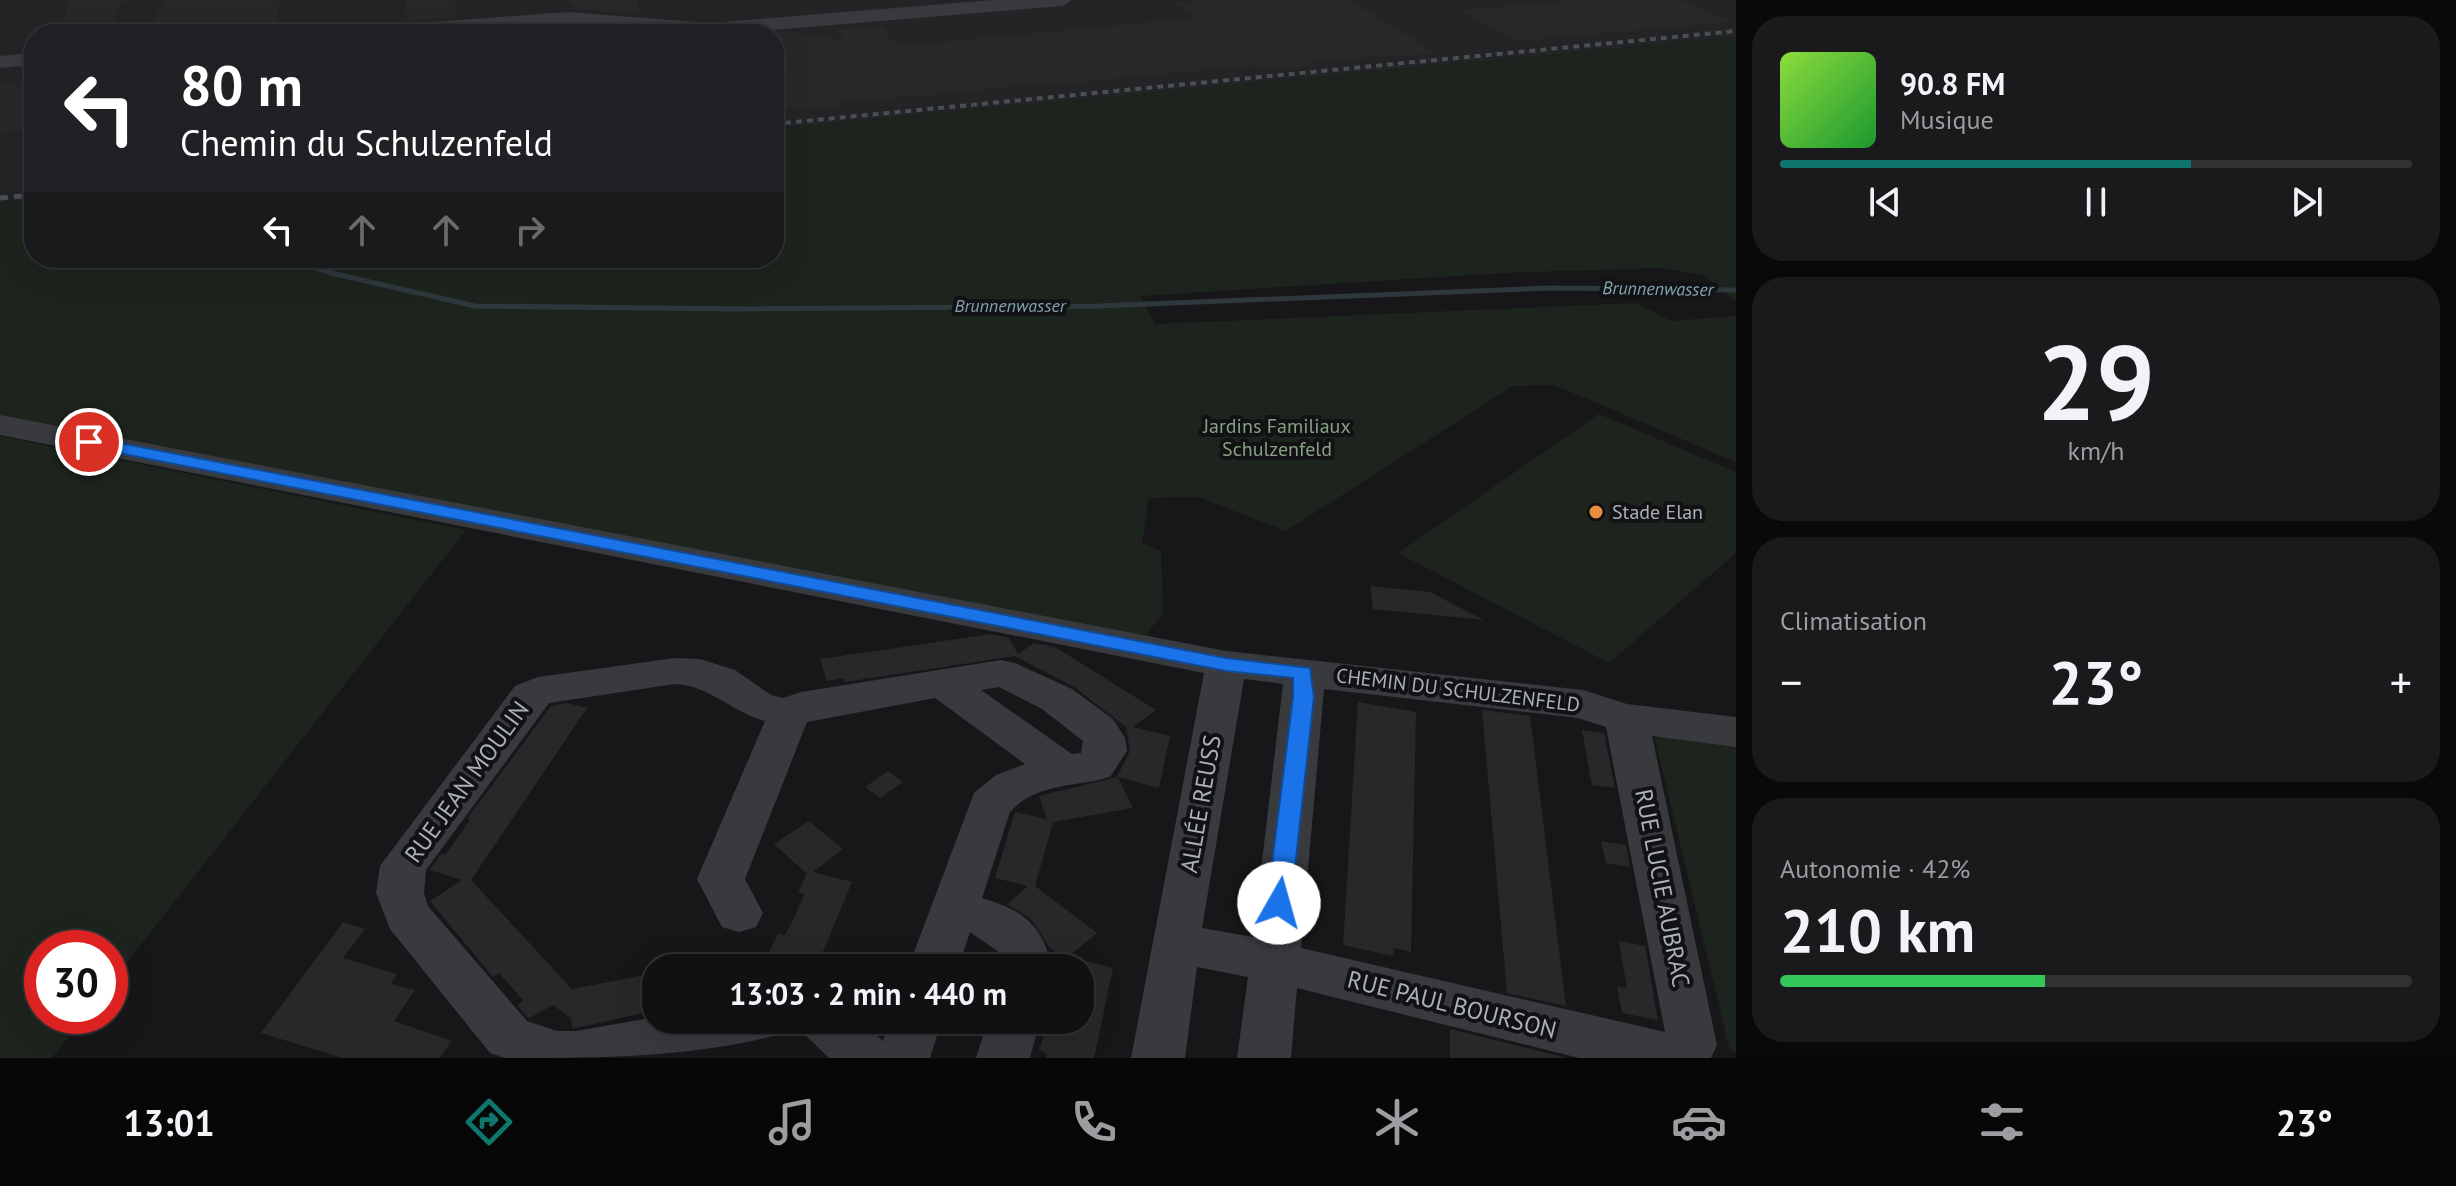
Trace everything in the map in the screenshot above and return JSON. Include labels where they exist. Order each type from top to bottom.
[{"type":"street","points":[[771,24],[1063,0]]},
{"type":"street","points":[[487,24],[568,18],[645,24]]},
{"type":"street","points":[[0,62],[24,60]]},
{"type":"street","name":"CHEMIN DU SCHULZENFELD","points":[[0,425],[1226,664],[1583,704],[1623,718],[1736,732]]},
{"type":"street","name":"ALLÉE REUSS","points":[[1158,1058],[1175,943],[1226,664]]},
{"type":"street","name":"RUE JEAN MOULIN","points":[[684,1034],[576,1054],[557,1054],[509,1037],[407,915],[400,893],[403,866],[530,696],[538,691],[675,671],[700,672],[721,680],[757,705],[789,714]]},
{"type":"street","points":[[739,913],[721,879],[789,714],[801,706],[942,682],[1001,673],[1017,676],[1093,724],[1104,739],[1105,751],[1095,766],[1023,779],[1001,789],[990,805],[938,954]]},
{"type":"street","points":[[1264,1058],[1272,961],[1304,697],[1303,673]]},
{"type":"street","name":"RUE LUCIE AUBRAC","points":[[1623,718],[1629,726],[1692,1038],[1691,1045],[1680,1055]]},
{"type":"street","points":[[954,908],[992,920],[1021,942],[1024,954]]},
{"type":"street","points":[[1175,943],[1272,961]]},
{"type":"street","name":"RUE PAUL BOURSON","points":[[1272,961],[1659,1055],[1680,1055]]},
{"type":"street","points":[[838,1034],[865,1058]]},
{"type":"street","points":[[903,1058],[911,1034]]},
{"type":"street","points":[[1003,1058],[1010,1034]]},
{"type":"shaded area","points":[[0,0],[1736,0],[1736,37],[784,128],[784,24],[24,24],[24,200],[0,203]]},
{"type":"green space","name":"Jardins Familiaux Schulzenfeld","points":[[1736,37],[1736,302],[1704,275],[1661,268],[1503,273],[1140,296],[1155,324],[1636,303],[1671,321],[1736,316],[1736,462],[1554,385],[1513,386],[1286,531],[1198,497],[1149,498],[1142,543],[1161,551],[1163,614],[1142,639],[0,416],[0,203],[24,200],[24,268],[784,268],[784,128]]},
{"type":"green space","name":"Stade Elan","points":[[1599,414],[1736,472],[1736,553],[1609,663],[1398,553]]},
{"type":"green space","points":[[0,436],[466,530],[128,961],[128,930],[24,930],[24,1034],[71,1034],[52,1058],[0,1058]]},
{"type":"green space","points":[[1665,730],[1736,742],[1736,1053],[1730,1051],[1655,739]]},
{"type":"building","points":[[69,0],[123,0],[113,24],[63,24]]},
{"type":"building","points":[[163,0],[280,0],[277,24],[154,24]]},
{"type":"building","points":[[406,0],[455,0],[458,17],[407,21]]},
{"type":"building","points":[[568,0],[638,0],[639,14],[572,9]]},
{"type":"building","points":[[1207,0],[1349,0],[1438,54],[1312,60],[1319,65],[1266,70],[1259,65],[1052,85],[1048,82],[925,96],[840,101],[844,107],[784,110],[784,32],[846,42],[836,30],[881,26],[897,46],[1196,18],[1174,3]]},
{"type":"building","points":[[1575,0],[1681,0],[1732,22],[1517,41],[1460,10]]},
{"type":"building","points":[[24,81],[24,131],[0,133],[0,83]]},
{"type":"building","points":[[1370,586],[1430,592],[1484,620],[1373,609]]},
{"type":"building","points":[[991,634],[1009,638],[1018,654],[1034,643],[1055,647],[1156,710],[1133,727],[1170,736],[1159,788],[1118,777],[1133,808],[1053,822],[1035,886],[1097,933],[1071,954],[1058,954],[1049,947],[1031,919],[1007,904],[1028,886],[995,878],[1015,812],[1047,819],[1039,796],[1117,777],[1130,751],[1126,727],[1074,687],[1015,656],[845,682],[844,678],[827,681],[820,659]]},
{"type":"building","points":[[1358,702],[1416,712],[1411,952],[1394,948],[1393,956],[1343,945]]},
{"type":"building","points":[[567,703],[587,708],[471,880],[572,989],[642,976],[642,1013],[576,1028],[572,1028],[571,1018],[553,1005],[529,1018],[517,1005],[523,1000],[499,973],[493,977],[430,901],[462,880],[430,870],[441,854],[445,855],[470,820],[467,819],[551,706]]},
{"type":"building","points":[[1482,710],[1530,716],[1566,1006],[1507,993]]},
{"type":"building","points":[[1582,730],[1604,733],[1615,788],[1592,785]]},
{"type":"building","points":[[888,771],[903,782],[880,798],[865,787]]},
{"type":"building","points":[[809,821],[843,849],[813,872],[852,882],[822,954],[768,954],[778,933],[785,935],[796,914],[804,894],[798,892],[807,874],[774,844]]},
{"type":"building","points":[[1601,841],[1626,845],[1630,867],[1606,863]]},
{"type":"building","points":[[343,922],[365,929],[343,958],[397,974],[391,984],[415,990],[394,1021],[452,1041],[440,1058],[343,1058],[261,1033]]},
{"type":"building","points":[[1619,941],[1645,946],[1658,1020],[1622,1013],[1617,986],[1627,988]]},
{"type":"building","points":[[1094,963],[1113,968],[1094,1058],[1046,1058],[1047,1054],[1039,1050],[1044,1036],[1039,1034],[1094,1034]]},
{"type":"building","points":[[1450,1029],[1567,1058],[1450,1058]]},
{"type":"waterway","name":"Brunnenwasser","points":[[316,268],[475,306],[739,309],[1098,306],[1550,288],[1736,290]]},
{"type":"railway","points":[[784,123],[1736,31]]},
{"type":"railway","points":[[0,198],[24,196]]},
{"type":"place","name":"Stade Elan","points":[[1596,512]]},
{"type":"route","points":[[89,442],[1226,664],[1303,673],[1304,697],[1279,903]]}]
